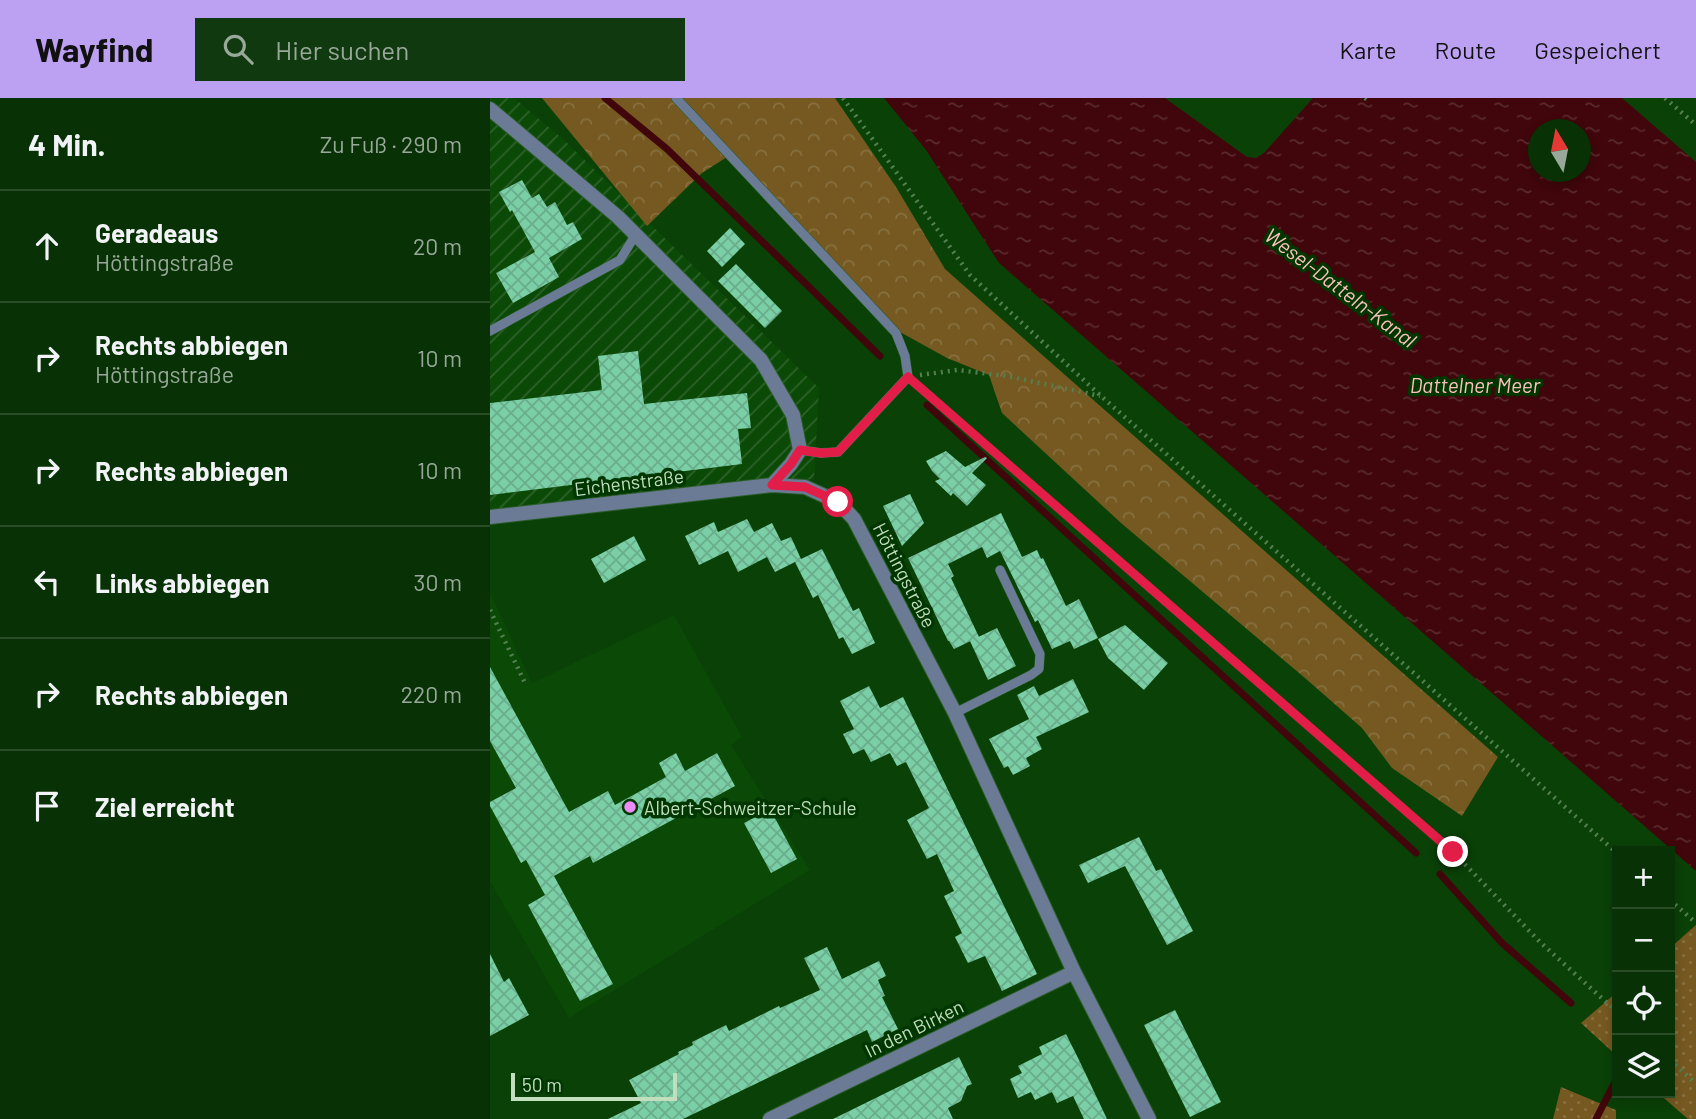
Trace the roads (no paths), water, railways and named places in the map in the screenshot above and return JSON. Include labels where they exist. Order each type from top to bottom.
[{"type":"street","points":[[490,109],[618,217],[761,360],[793,415],[800,450],[772,485]]},
{"type":"street","name":"Eichenstraße","points":[[490,517],[772,485]]},
{"type":"street","name":"Höttingstraße","points":[[772,485],[805,487],[838,502],[854,519],[954,713],[1074,972],[1149,1119]]},
{"type":"street","name":"In den Birken","points":[[770,1119],[1074,972]]},
{"type":"lane","points":[[677,98],[896,333],[905,356],[908,377],[838,452],[800,450]]},
{"type":"lane","points":[[490,331],[620,260],[636,234]]},
{"type":"lane","points":[[954,713],[1039,669],[1040,654],[1000,570]]},
{"type":"water","name":"Dattelner Meer","points":[[884,98],[1165,98],[1247,157],[1256,158],[1264,153],[1313,98],[1622,98],[1696,162],[1696,871],[1675,853],[1675,846],[1667,846],[999,263],[926,150]]},
{"type":"waterway","points":[[605,98],[667,149],[880,356]]},
{"type":"waterway","points":[[927,405],[1416,853]]},
{"type":"waterway","points":[[1440,874],[1502,943],[1571,1003]]},
{"type":"waterway","points":[[1596,1119],[1612,1088]]},
{"type":"place","name":"Albert-Schweitzer-Schule","points":[[630,807]]},
{"type":"water label","name":"Wesel-Datteln-Kanal","points":[[1341,287]]}]
